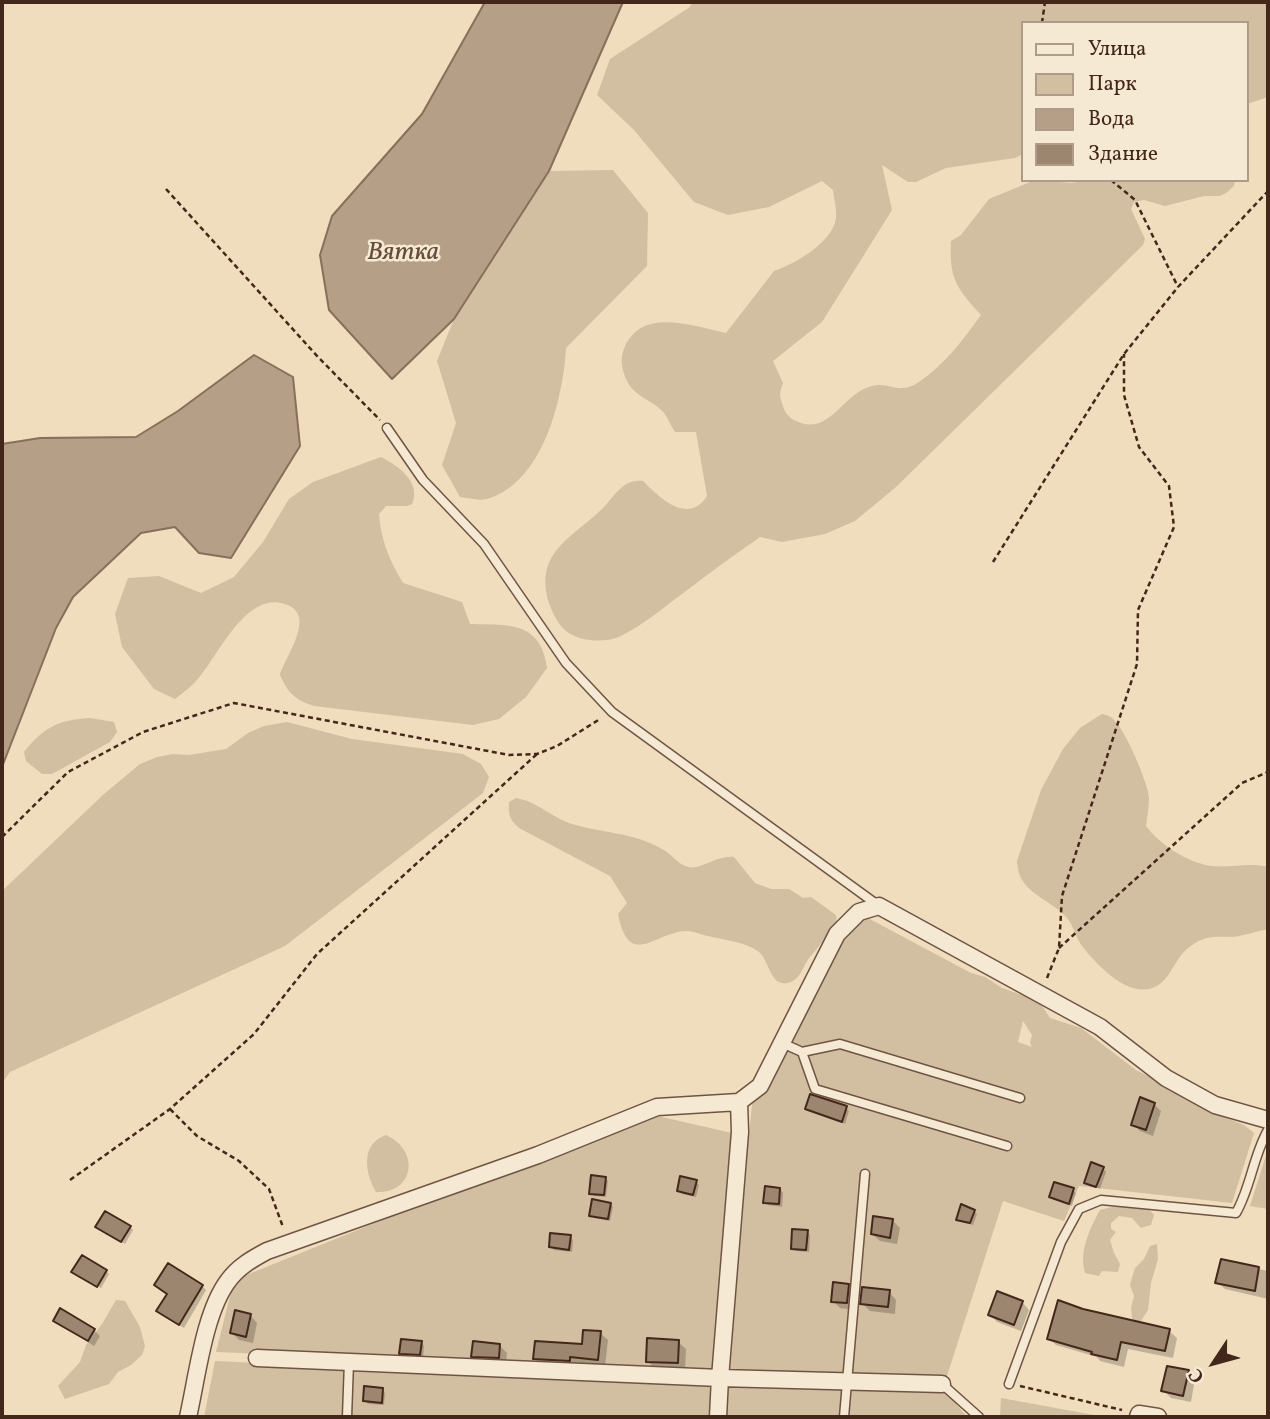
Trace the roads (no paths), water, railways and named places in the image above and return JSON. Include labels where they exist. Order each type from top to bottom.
[{"type":"street","points":[[188,1417],[216,1299],[229,1280],[247,1262],[267,1251],[538,1155],[657,1107],[739,1102],[760,1086],[837,933],[859,912],[879,906],[1100,1027],[1166,1078],[1215,1105],[1268,1120]]},
{"type":"street","points":[[718,1417],[740,1132],[739,1102]]},
{"type":"street","points":[[257,1358],[720,1378],[942,1384]]},
{"type":"street","points":[[1139,1415],[1158,1417]]},
{"type":"lane","points":[[387,428],[423,480],[484,544],[566,663],[612,712],[879,906]]},
{"type":"lane","points":[[782,1043],[802,1052],[840,1044],[1020,1098]]},
{"type":"lane","points":[[802,1052],[815,1090],[1007,1146]]},
{"type":"lane","points":[[1009,1384],[1061,1242],[1079,1209],[1101,1200],[1236,1213],[1245,1197],[1260,1145],[1268,1130]]},
{"type":"lane","points":[[844,1417],[865,1174]]},
{"type":"lane","points":[[347,1417],[349,1362]]},
{"type":"lane","points":[[942,1384],[979,1417]]},
{"type":"water","name":"Вятка","points":[[485,2],[623,2],[549,171],[454,319],[392,379],[329,310],[320,255],[332,216],[422,114]]},
{"type":"water","points":[[254,355],[293,377],[300,446],[231,558],[199,553],[175,527],[141,533],[73,597],[56,628],[2,767],[2,444],[40,438],[136,437],[178,411]]}]
